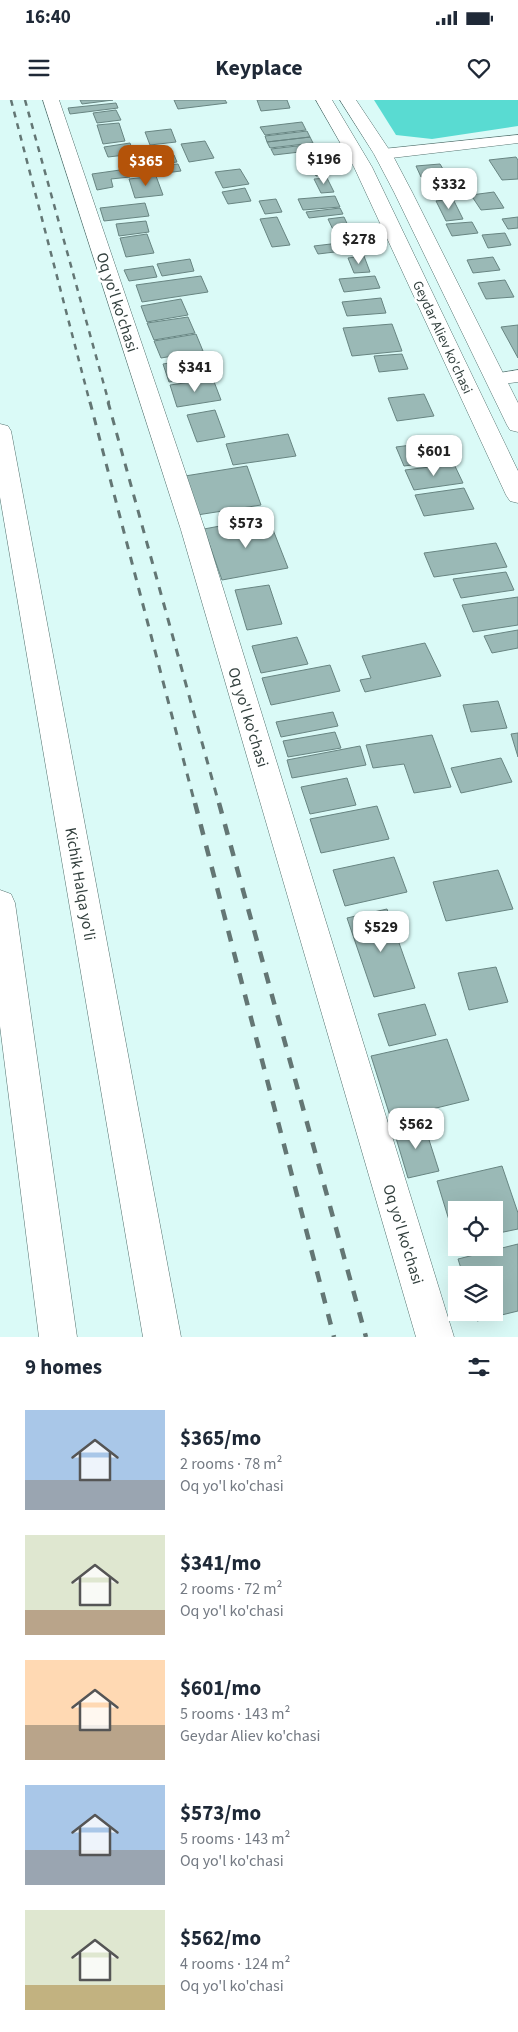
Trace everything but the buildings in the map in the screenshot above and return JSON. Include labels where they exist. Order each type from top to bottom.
[{"type":"main road","name":"Oq yo'l ko'chasi","points":[[51,100],[194,530],[435,1337]]},
{"type":"main road","name":"Geydar Aliev ko'chasi","points":[[324,100],[358,157],[518,495]]},
{"type":"main road","name":"Geydar Aliev ko'chasi","points":[[348,100],[383,154],[518,426]]},
{"type":"main road","points":[[358,157],[383,154]]},
{"type":"main road","name":"Kichik Halqa yo'li","points":[[0,431],[162,1337]]},
{"type":"main road","points":[[0,903],[58,1337]]},
{"type":"street","points":[[383,154],[518,138]]},
{"type":"street","points":[[495,379],[518,376]]},
{"type":"shaded area","points":[[374,100],[518,100],[518,126],[432,139],[396,135]]},
{"type":"railway","points":[[11,100],[90,403]]},
{"type":"railway","points":[[25,100],[109,403]]},
{"type":"railway","points":[[90,402],[195,804]]},
{"type":"railway","points":[[108,402],[219,804]]},
{"type":"railway","points":[[195,803],[334,1337]]},
{"type":"railway","points":[[219,803],[366,1337]]}]
